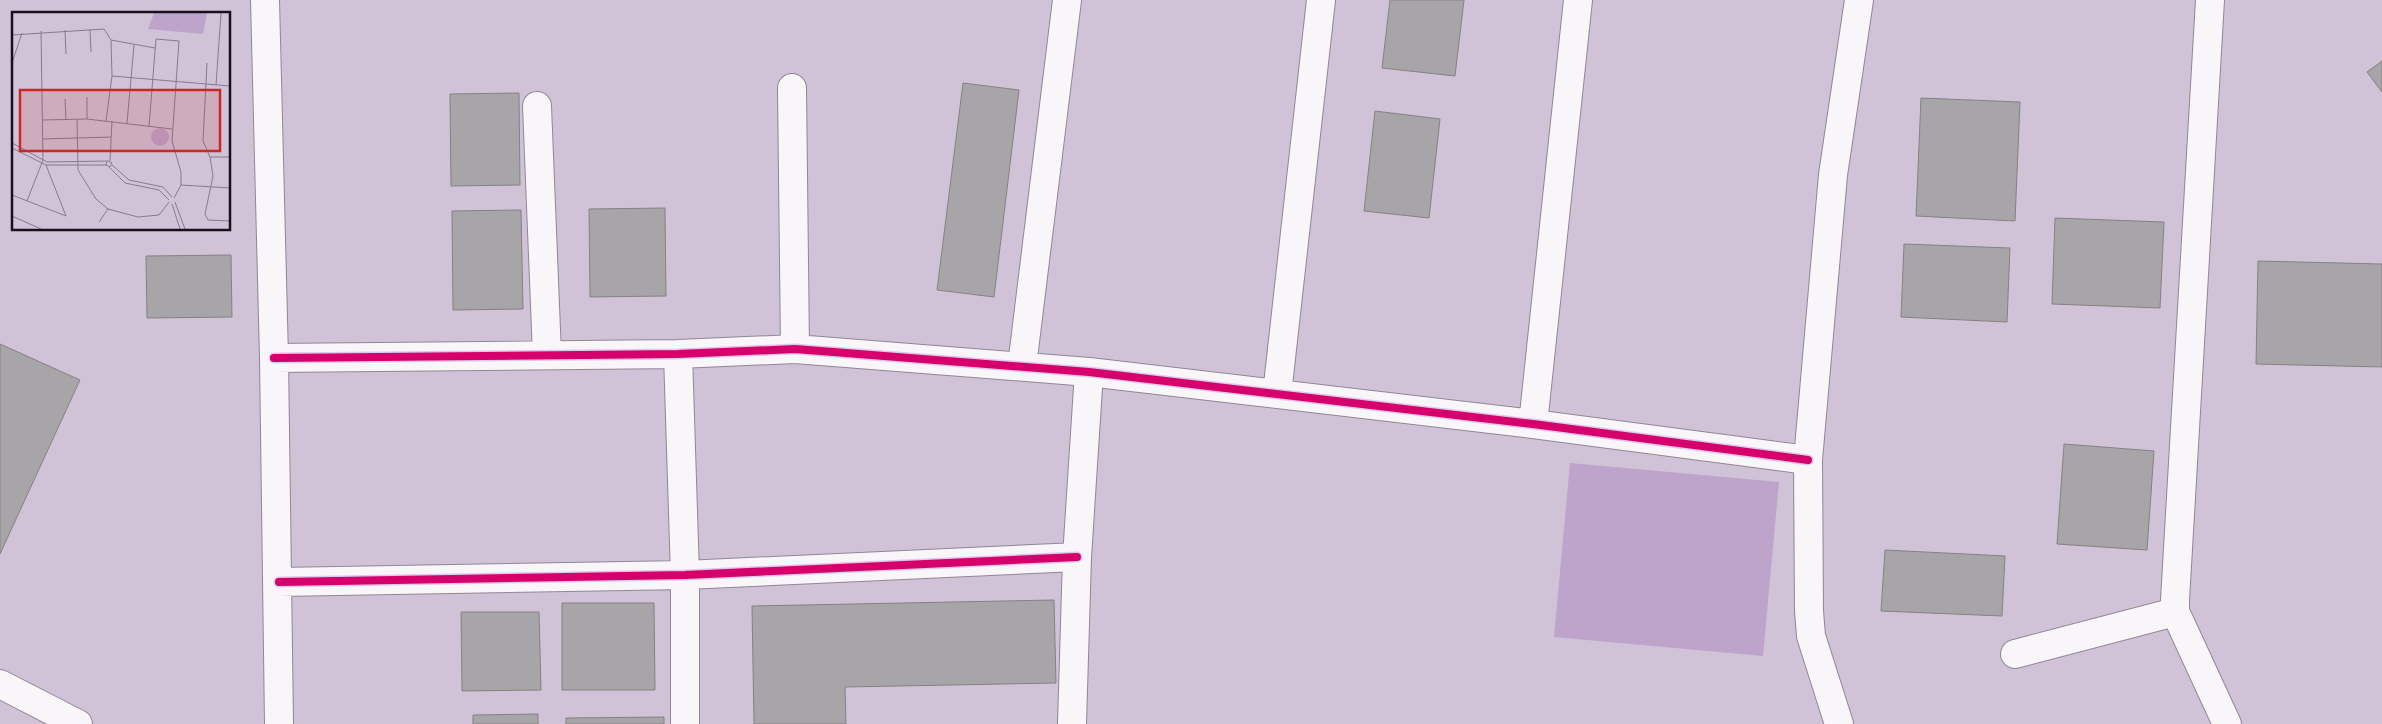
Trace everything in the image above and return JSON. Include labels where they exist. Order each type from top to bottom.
[{"type":"street","points":[[264,0],[274,358],[279,724]]},
{"type":"street","points":[[1022,366],[1067,0]]},
{"type":"street","points":[[1277,394],[1321,0]]},
{"type":"street","points":[[1533,424],[1578,0]]},
{"type":"street","points":[[1840,724],[1811,636],[1809,611],[1808,460],[1833,175],[1859,0]]},
{"type":"street","points":[[2210,0],[2175,612],[2227,724]]},
{"type":"street","points":[[792,88],[795,349]]},
{"type":"street","points":[[537,106],[547,355]]},
{"type":"street","points":[[274,358],[678,354],[795,349],[1089,372],[1533,424],[1808,460]]},
{"type":"street","points":[[678,354],[685,575],[685,724]]},
{"type":"street","points":[[1072,724],[1078,557],[1089,372]]},
{"type":"street","points":[[278,582],[685,575],[1078,557]]},
{"type":"street","points":[[2015,654],[2175,612]]},
{"type":"street","points":[[0,684],[78,724]]},
{"type":"shaded area","points":[[1570,463],[1779,482],[1763,656],[1554,637]]},
{"type":"building","points":[[1390,0],[1464,0],[1455,76],[1382,68]]},
{"type":"building","points":[[2382,61],[2382,92],[2367,72]]},
{"type":"building","points":[[963,83],[1019,90],[994,297],[937,290]]},
{"type":"building","points":[[519,93],[520,185],[451,186],[450,94]]},
{"type":"building","points":[[1921,98],[2020,102],[2015,221],[1916,216]]},
{"type":"building","points":[[1375,111],[1440,119],[1429,218],[1364,211]]},
{"type":"building","points":[[665,208],[666,296],[590,297],[589,209]]},
{"type":"building","points":[[521,210],[523,309],[453,310],[452,211]]},
{"type":"building","points":[[2055,218],[2164,222],[2160,308],[2052,304]]},
{"type":"building","points":[[1904,244],[2010,248],[2007,322],[1901,317]]},
{"type":"building","points":[[231,255],[232,317],[147,318],[146,256]]},
{"type":"building","points":[[2258,261],[2382,264],[2382,367],[2256,364]]},
{"type":"building","points":[[0,344],[80,380],[0,554]]},
{"type":"building","points":[[2064,444],[2154,451],[2147,550],[2057,544]]},
{"type":"building","points":[[1885,550],[2005,556],[2002,616],[1881,611]]},
{"type":"building","points":[[1054,600],[1056,683],[845,687],[846,724],[754,724],[752,606]]},
{"type":"building","points":[[562,603],[654,603],[655,690],[562,690]]},
{"type":"building","points":[[461,612],[539,612],[541,690],[462,691]]},
{"type":"building","points":[[538,714],[538,724],[473,724],[473,715]]},
{"type":"building","points":[[664,717],[664,724],[566,724],[566,718]]},
{"type":"cycle path","points":[[274,358],[678,354],[795,349],[1089,372],[1533,424],[1808,460]]},
{"type":"cycle path","points":[[279,582],[685,575],[1077,557]]}]
